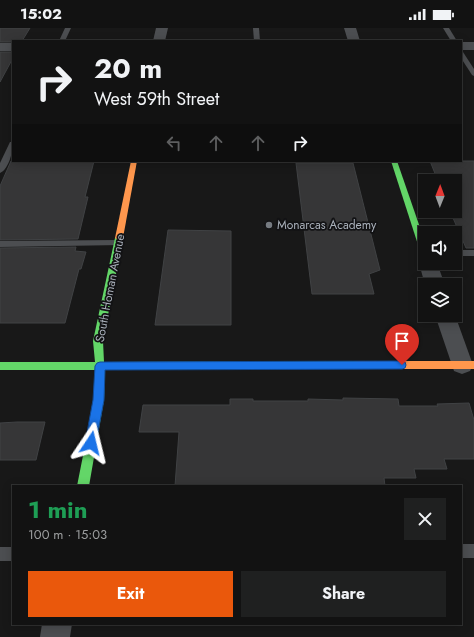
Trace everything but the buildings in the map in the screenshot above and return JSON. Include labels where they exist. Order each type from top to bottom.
[{"type":"street","points":[[159,40],[162,28]]},
{"type":"street","points":[[350,28],[354,40]]},
{"type":"street","points":[[462,46],[474,46]]},
{"type":"street","points":[[0,47],[12,47]]},
{"type":"street","name":"South Homan Avenue","points":[[83,485],[98,400],[100,366],[98,341],[134,162]]},
{"type":"street","points":[[394,162],[418,232]]},
{"type":"street","points":[[0,366],[468,365],[448,322]]},
{"type":"street","points":[[54,637],[57,625]]},
{"type":"lane","points":[[62,40],[68,28]]},
{"type":"lane","points":[[256,28],[257,40]]},
{"type":"lane","points":[[446,28],[453,40]]},
{"type":"lane","points":[[462,55],[474,74]]},
{"type":"lane","points":[[0,171],[12,146]]},
{"type":"lane","points":[[0,244],[118,243]]},
{"type":"lane","points":[[462,253],[474,253]]},
{"type":"lane","points":[[462,551],[474,550]]},
{"type":"lane","points":[[0,554],[12,554]]},
{"type":"traffic: fast","points":[[394,162],[418,233]]},
{"type":"traffic: fast","points":[[83,485],[99,400],[100,366],[98,341],[119,238]]},
{"type":"traffic: fast","points":[[0,366],[358,365]]},
{"type":"traffic: slow","points":[[119,238],[134,162]]},
{"type":"traffic: slow","points":[[358,365],[474,365]]},
{"type":"place","name":"Monarcas Academy","points":[[269,225]]},
{"type":"route","points":[[91,443],[98,400],[100,366],[402,365]]}]
